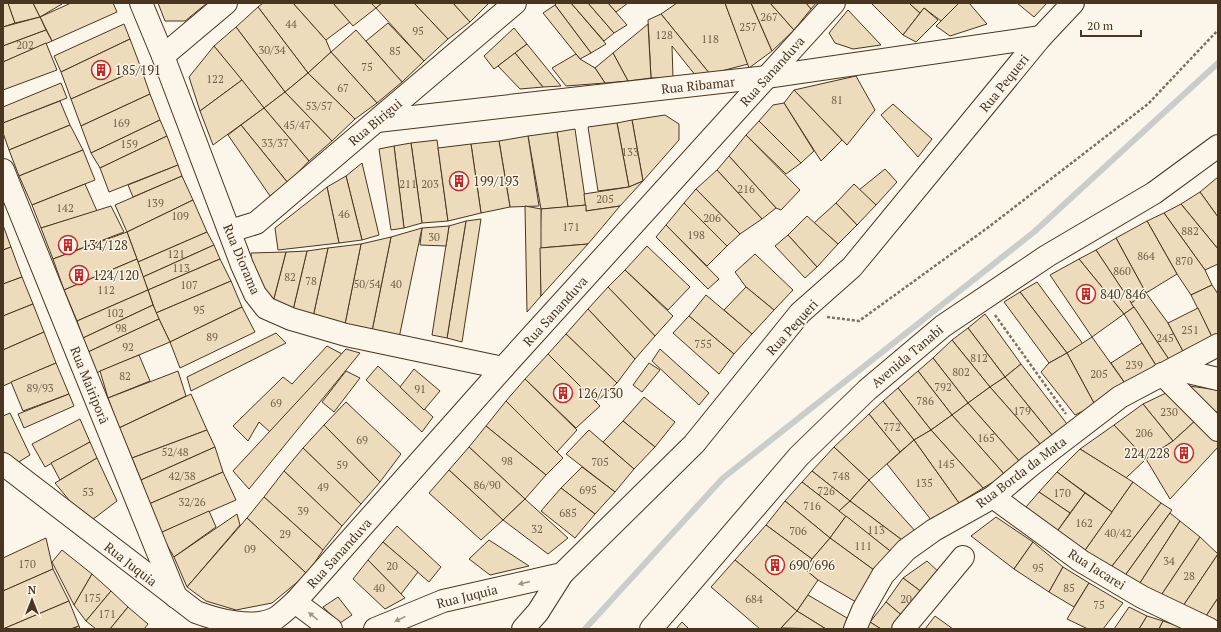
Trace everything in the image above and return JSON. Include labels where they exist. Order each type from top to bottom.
[{"type":"street","name":"Rua Diorama","points":[[141,3],[255,294],[266,308],[292,319],[346,335],[503,368]]},
{"type":"street","points":[[163,56],[226,3]]},
{"type":"street","name":"Rua Birigui","points":[[230,231],[256,223],[516,3]]},
{"type":"street","name":"Rua Sananduva","points":[[275,619],[295,602],[503,368],[834,3]]},
{"type":"street","name":"Rua Pequeri","points":[[522,629],[538,612],[562,574],[694,444],[800,313],[852,267],[1042,37],[1073,3]]},
{"type":"street","name":"Rua Ribamar","points":[[377,121],[766,77],[1042,37]]},
{"type":"street","name":"Avenida Tanabi","points":[[651,629],[799,456],[867,390],[942,326],[1047,256],[1154,193],[1218,146]]},
{"type":"street","name":"Rua Mairiporã","points":[[3,170],[177,600]]},
{"type":"street","name":"Rua Borda da Mata","points":[[855,629],[863,610],[883,575],[906,550],[934,530],[993,497],[1030,466],[1120,397],[1218,345]]},
{"type":"street","points":[[1169,372],[1218,378]]},
{"type":"street","points":[[1169,372],[1218,430]]},
{"type":"street","name":"Rua Juquia","points":[[3,464],[177,600],[196,612],[219,620],[257,623],[275,619]]},
{"type":"street","name":"Rua Jacarei","points":[[993,497],[1081,561],[1142,597],[1209,629]]},
{"type":"street","points":[[903,629],[963,557]]},
{"type":"street","name":"Rua Juquia","points":[[375,629],[443,601],[562,574]]},
{"type":"street","points":[[295,602],[331,629]]},
{"type":"path","points":[[800,313],[860,321],[990,226],[1148,104],[1218,30]]},
{"type":"path","points":[[992,310],[1077,430]]},
{"type":"building","points":[[3,3],[8,3],[15,23],[3,27]]},
{"type":"building","points":[[8,3],[33,3],[40,17],[15,23]]},
{"type":"building","points":[[33,3],[62,3],[62,4],[40,17]]},
{"type":"building","points":[[71,3],[113,3],[117,12],[52,41],[40,17]]},
{"type":"building","points":[[158,3],[207,3],[185,21],[165,21]]},
{"type":"building","points":[[263,3],[293,3],[326,40],[331,52],[308,73],[258,7]]},
{"type":"building","points":[[293,3],[333,3],[350,22],[326,40]]},
{"type":"building","points":[[333,3],[371,3],[376,8],[353,26]]},
{"type":"building","points":[[371,3],[382,3],[376,8]]},
{"type":"building","points":[[382,3],[414,3],[448,39],[424,61],[376,8]]},
{"type":"building","points":[[414,3],[453,3],[470,22],[448,39]]},
{"type":"building","points":[[453,3],[488,3],[488,4],[470,22]]},
{"type":"building","points":[[557,3],[571,3],[606,44],[591,53],[555,5]]},
{"type":"building","points":[[571,3],[588,3],[614,33],[604,41]]},
{"type":"building","points":[[588,3],[608,3],[627,25],[614,33]]},
{"type":"building","points":[[608,3],[628,3],[616,12]]},
{"type":"building","points":[[677,3],[725,3],[748,64],[710,74],[661,14]]},
{"type":"building","points":[[725,3],[751,3],[772,51],[749,68]]},
{"type":"building","points":[[751,3],[770,3],[794,30],[772,51]]},
{"type":"building","points":[[770,3],[806,3],[811,9],[794,30]]},
{"type":"building","points":[[806,3],[816,3],[811,9]]},
{"type":"building","points":[[871,3],[909,3],[920,13],[903,35]]},
{"type":"building","points":[[909,3],[958,4],[941,21],[924,8],[920,13]]},
{"type":"building","points":[[959,3],[969,3],[987,24],[950,36],[936,26]]},
{"type":"building","points":[[1017,3],[1047,3],[1034,17]]},
{"type":"building","points":[[555,5],[591,53],[580,59],[543,13]]},
{"type":"building","points":[[258,7],[308,73],[285,92],[236,27]]},
{"type":"building","points":[[924,8],[938,20],[916,42],[903,35]]},
{"type":"building","points":[[848,10],[881,45],[853,49],[835,43],[829,33]]},
{"type":"building","points":[[661,14],[710,74],[696,76],[672,46],[673,78],[651,78],[648,20]]},
{"type":"building","points":[[40,17],[46,30],[3,46],[3,27]]},
{"type":"building","points":[[388,23],[424,61],[402,82],[366,41]]},
{"type":"building","points":[[124,24],[130,39],[61,72],[54,56]]},
{"type":"building","points":[[648,24],[651,78],[628,81],[613,53]]},
{"type":"building","points":[[236,27],[285,92],[264,108],[214,46]]},
{"type":"building","points":[[514,28],[527,44],[494,69],[484,56]]},
{"type":"building","points":[[46,30],[52,41],[3,62],[3,46]]},
{"type":"building","points":[[356,30],[402,82],[377,103],[331,52]]},
{"type":"building","name":"185/191","points":[[130,39],[141,68],[71,99],[61,72]]},
{"type":"building","points":[[46,43],[57,70],[3,90],[3,62]]},
{"type":"building","points":[[527,44],[561,86],[543,87],[515,53]]},
{"type":"building","points":[[214,46],[242,80],[200,111],[189,77]]},
{"type":"building","points":[[331,52],[377,103],[355,119],[308,73]]},
{"type":"building","points":[[515,53],[543,87],[520,89],[498,66]]},
{"type":"building","points":[[613,53],[628,81],[605,83],[595,68]]},
{"type":"building","points":[[576,54],[580,59],[595,68],[605,83],[566,86],[552,68]]},
{"type":"building","points":[[141,68],[150,94],[81,126],[71,99]]},
{"type":"building","points":[[308,73],[355,119],[332,141],[285,92]]},
{"type":"building","points":[[856,76],[875,110],[847,145],[794,90]]},
{"type":"building","points":[[242,80],[264,108],[213,145],[200,111]]},
{"type":"building","points":[[61,83],[67,98],[3,123],[3,107]]},
{"type":"building","points":[[794,90],[842,140],[821,161],[784,103]]},
{"type":"building","points":[[285,92],[332,141],[309,161],[264,108]]},
{"type":"building","points":[[150,94],[160,120],[91,153],[81,126]]},
{"type":"building","points":[[60,101],[70,125],[9,150],[3,133],[3,123]]},
{"type":"building","points":[[784,103],[814,151],[801,163],[759,121],[773,105]]},
{"type":"building","points":[[893,104],[932,139],[918,157],[881,115]]},
{"type":"building","points":[[264,108],[309,161],[288,183],[241,125]]},
{"type":"building","points":[[665,115],[679,124],[679,140],[643,181],[632,120]]},
{"type":"building","points":[[160,120],[167,136],[100,168],[91,153]]},
{"type":"building","points":[[632,120],[643,181],[629,187],[617,123]]},
{"type":"building","points":[[759,121],[801,163],[786,174],[746,135]]},
{"type":"building","points":[[617,123],[629,187],[598,191],[588,127]]},
{"type":"building","points":[[70,125],[83,150],[19,176],[9,150]]},
{"type":"building","points":[[241,125],[288,183],[270,196],[228,135]]},
{"type":"building","points":[[575,129],[586,205],[568,207],[557,132]]},
{"type":"building","points":[[557,132],[568,207],[541,209],[528,136]]},
{"type":"building","points":[[746,135],[800,190],[781,210],[776,208],[729,156]]},
{"type":"building","points":[[167,136],[178,165],[109,192],[100,168]]},
{"type":"building","points":[[528,136],[539,206],[510,207],[499,141]]},
{"type":"building","points":[[437,140],[448,221],[422,223],[411,143]]},
{"type":"building","points":[[499,141],[510,207],[481,213],[471,144]]},
{"type":"building","points":[[411,143],[422,223],[404,228],[394,146]]},
{"type":"building","name":"199/193","points":[[471,144],[481,213],[448,221],[438,148]]},
{"type":"building","points":[[394,146],[404,228],[391,230],[379,149]]},
{"type":"building","points":[[83,150],[95,180],[32,205],[19,176]]},
{"type":"building","points":[[729,156],[776,208],[762,219],[717,170]]},
{"type":"building","points":[[362,163],[379,235],[362,240],[346,176]]},
{"type":"building","points":[[178,165],[182,176],[133,197],[128,185]]},
{"type":"building","points":[[885,169],[897,182],[876,205],[859,190]]},
{"type":"building","points":[[717,170],[762,219],[740,234],[696,189]]},
{"type":"building","points":[[182,176],[193,200],[127,232],[115,205]]},
{"type":"building","points":[[346,176],[362,240],[339,243],[327,187]]},
{"type":"building","points":[[1218,177],[1218,217],[1200,192]]},
{"type":"building","points":[[643,181],[620,206],[586,211],[584,194],[629,187]]},
{"type":"building","points":[[85,184],[97,211],[41,228],[32,205]]},
{"type":"building","points":[[854,184],[876,205],[857,225],[836,203]]},
{"type":"building","points":[[327,187],[339,243],[278,250],[275,228]]},
{"type":"building","points":[[696,189],[740,234],[727,246],[684,203]]},
{"type":"building","points":[[1200,192],[1218,217],[1218,249],[1181,204]]},
{"type":"building","points":[[193,200],[207,232],[138,262],[127,232]]},
{"type":"building","points":[[684,203],[727,246],[707,266],[666,225]]},
{"type":"building","points":[[836,203],[857,225],[838,244],[814,223]]},
{"type":"building","points":[[1181,204],[1218,249],[1218,264],[1205,270],[1164,213]]},
{"type":"building","points":[[586,205],[586,211],[620,206],[588,244],[540,248],[541,209]]},
{"type":"building","name":"134/128","points":[[111,206],[124,232],[53,259],[41,228]]},
{"type":"building","points":[[525,206],[541,209],[541,296],[527,312]]},
{"type":"building","points":[[1164,213],[1205,270],[1212,285],[1191,295],[1177,274],[1147,221]]},
{"type":"building","points":[[807,216],[838,244],[817,267],[788,235]]},
{"type":"building","points":[[481,219],[462,342],[447,338],[466,221]]},
{"type":"building","points":[[466,221],[447,338],[432,335],[449,226]]},
{"type":"building","points":[[1147,221],[1177,274],[1146,293],[1116,238]]},
{"type":"building","points":[[3,225],[11,247],[3,250]]},
{"type":"building","points":[[666,225],[719,279],[708,289],[656,237]]},
{"type":"building","points":[[449,226],[446,246],[420,245],[422,228]]},
{"type":"building","points":[[422,228],[399,338],[372,331],[391,237]]},
{"type":"building","name":"124/120","points":[[127,232],[137,259],[64,290],[53,259]]},
{"type":"building","points":[[207,232],[214,245],[143,277],[138,262]]},
{"type":"building","points":[[788,235],[817,267],[805,278],[775,246]]},
{"type":"building","points":[[391,237],[372,331],[345,324],[361,244]]},
{"type":"building","points":[[1116,238],[1146,293],[1131,303],[1096,250]]},
{"type":"building","points":[[361,244],[345,324],[313,317],[328,248]]},
{"type":"building","points":[[588,244],[541,296],[540,248]]},
{"type":"building","points":[[214,245],[220,259],[148,290],[143,277]]},
{"type":"building","points":[[647,246],[690,287],[668,310],[625,270]]},
{"type":"building","points":[[11,247],[22,277],[3,284],[3,250]]},
{"type":"building","points":[[328,248],[313,317],[293,310],[307,251]]},
{"type":"building","points":[[1096,250],[1134,307],[1124,314],[1079,259]]},
{"type":"building","points":[[307,251],[293,310],[273,302],[286,252]]},
{"type":"building","points":[[286,252],[273,302],[260,290],[252,269],[251,253]]},
{"type":"building","points":[[755,254],[793,290],[774,310],[746,287],[735,272]]},
{"type":"building","points":[[137,259],[148,290],[77,321],[64,290]]},
{"type":"building","points":[[220,259],[231,281],[156,313],[148,290]]},
{"type":"building","name":"840/846","points":[[1079,259],[1124,314],[1092,337],[1050,275]]},
{"type":"building","points":[[625,270],[673,316],[655,336],[608,287]]},
{"type":"building","points":[[22,277],[33,304],[3,316],[3,284]]},
{"type":"building","points":[[231,281],[242,307],[170,342],[156,313]]},
{"type":"building","points":[[1037,282],[1083,344],[1067,353],[1020,292]]},
{"type":"building","points":[[1212,285],[1218,294],[1218,334],[1212,337],[1191,295]]},
{"type":"building","points":[[608,287],[655,336],[635,359],[588,309]]},
{"type":"building","points":[[746,287],[774,310],[752,334],[724,310]]},
{"type":"building","points":[[148,290],[153,305],[83,338],[77,321]]},
{"type":"building","points":[[1020,292],[1067,353],[1049,363],[1004,302]]},
{"type":"building","points":[[1146,293],[1168,323],[1184,353],[1170,361],[1131,303]]},
{"type":"building","points":[[706,295],[752,334],[734,354],[689,316]]},
{"type":"building","points":[[33,304],[44,332],[3,350],[3,316]]},
{"type":"building","points":[[153,305],[159,319],[88,352],[83,338]]},
{"type":"building","points":[[242,307],[255,332],[180,368],[170,342]]},
{"type":"building","points":[[1134,307],[1170,361],[1157,367],[1124,314]]},
{"type":"building","points":[[1198,308],[1212,337],[1184,353],[1168,323]]},
{"type":"building","points":[[588,309],[635,359],[617,383],[566,334]]},
{"type":"building","points":[[985,314],[1021,364],[1005,377],[968,328]]},
{"type":"building","points":[[689,316],[734,354],[719,374],[673,333]]},
{"type":"building","points":[[159,319],[170,342],[96,373],[88,352]]},
{"type":"building","points":[[968,328],[1005,377],[990,387],[952,340]]},
{"type":"building","points":[[44,332],[56,363],[3,386],[3,350]]},
{"type":"building","points":[[276,333],[286,343],[191,391],[187,377]]},
{"type":"building","points":[[566,334],[617,383],[596,402],[548,354]]},
{"type":"building","points":[[1092,337],[1127,386],[1095,405],[1067,353]]},
{"type":"building","points":[[952,340],[990,387],[968,403],[933,358]]},
{"type":"building","points":[[1142,343],[1157,367],[1127,386],[1111,363]]},
{"type":"building","points":[[327,346],[342,354],[270,432],[259,422],[248,441],[233,426],[283,377],[292,384]]},
{"type":"building","points":[[346,349],[360,353],[249,489],[233,471]]},
{"type":"building","points":[[660,349],[709,393],[699,405],[652,361]]},
{"type":"building","points":[[1067,353],[1095,405],[1075,415],[1041,372],[1049,363]]},
{"type":"building","name":"126/130","points":[[548,354],[600,406],[576,428],[525,379]]},
{"type":"building","points":[[139,355],[150,381],[108,398],[100,371]]},
{"type":"building","points":[[933,358],[968,403],[952,415],[918,371]]},
{"type":"building","points":[[56,363],[69,394],[23,411],[11,382]]},
{"type":"building","points":[[649,363],[660,370],[642,392],[633,385]]},
{"type":"building","points":[[1021,364],[1067,424],[1052,435],[1005,377]]},
{"type":"building","points":[[378,366],[433,417],[422,432],[366,380]]},
{"type":"building","points":[[414,369],[440,391],[424,410],[400,387]]},
{"type":"building","points":[[178,371],[186,396],[119,428],[108,398]]},
{"type":"building","points":[[346,371],[360,378],[334,412],[322,402]]},
{"type":"building","points":[[918,371],[952,415],[931,430],[898,388]]},
{"type":"building","points":[[1005,377],[1052,435],[1041,445],[990,387]]},
{"type":"building","points":[[525,379],[577,430],[557,452],[506,401]]},
{"type":"building","points":[[1182,385],[1218,390],[1218,411],[1214,414]]},
{"type":"building","points":[[990,387],[1041,445],[1020,462],[968,403]]},
{"type":"building","points":[[898,388],[931,430],[914,440],[883,401]]},
{"type":"building","points":[[1168,392],[1196,420],[1173,441],[1143,404]]},
{"type":"building","points":[[69,394],[74,406],[24,428],[18,414]]},
{"type":"building","points":[[191,394],[207,430],[132,458],[119,428]]},
{"type":"building","points":[[644,397],[675,422],[655,447],[623,421]]},
{"type":"building","points":[[506,401],[563,458],[546,475],[486,426]]},
{"type":"building","points":[[883,401],[914,440],[900,452],[869,414]]},
{"type":"building","points":[[346,402],[401,454],[380,482],[324,425]]},
{"type":"building","points":[[968,403],[1020,462],[1005,475],[952,415]]},
{"type":"building","points":[[1143,404],[1173,441],[1146,459],[1114,425]]},
{"type":"building","points":[[10,413],[30,455],[17,463],[3,451],[3,416]]},
{"type":"building","points":[[869,414],[900,452],[869,480],[834,447]]},
{"type":"building","points":[[952,415],[1005,475],[983,488],[931,430]]},
{"type":"building","points":[[80,419],[90,442],[45,467],[32,444]]},
{"type":"building","name":"224/228","points":[[1196,420],[1218,443],[1218,447],[1170,499],[1146,459],[1173,441]]},
{"type":"building","points":[[623,421],[655,447],[634,469],[603,442]]},
{"type":"building","points":[[324,425],[380,482],[361,504],[303,448]]},
{"type":"building","points":[[1114,425],[1146,459],[1126,478],[1080,449]]},
{"type":"building","points":[[486,426],[546,475],[525,499],[469,447]]},
{"type":"building","points":[[207,430],[215,447],[141,480],[132,458]]},
{"type":"building","points":[[589,430],[634,469],[615,492],[566,454]]},
{"type":"building","points":[[931,430],[983,488],[959,503],[914,440]]},
{"type":"building","points":[[914,440],[959,503],[932,521],[887,464]]},
{"type":"building","points":[[90,442],[97,458],[60,480],[51,463]]},
{"type":"building","points":[[215,447],[223,472],[149,504],[141,480]]},
{"type":"building","points":[[469,447],[525,499],[503,520],[449,470]]},
{"type":"building","points":[[834,447],[869,480],[850,501],[812,471]]},
{"type":"building","points":[[303,448],[361,504],[342,526],[284,471]]},
{"type":"building","points":[[1080,449],[1133,482],[1112,512],[1057,472]]},
{"type":"building","points":[[97,458],[117,501],[88,523],[55,483]]},
{"type":"building","points":[[582,467],[615,492],[595,514],[561,488]]},
{"type":"building","points":[[449,470],[503,520],[481,540],[429,493]]},
{"type":"building","points":[[284,471],[342,526],[323,550],[264,497]]},
{"type":"building","points":[[812,471],[850,501],[839,511],[802,482]]},
{"type":"building","points":[[223,472],[236,500],[160,533],[149,504]]},
{"type":"building","points":[[1057,472],[1085,493],[1070,513],[1039,492]]},
{"type":"building","points":[[869,480],[917,533],[906,543],[850,501]]},
{"type":"building","points":[[802,482],[846,516],[830,538],[785,501]]},
{"type":"building","points":[[1133,482],[1161,503],[1109,570],[1083,553]]},
{"type":"building","points":[[561,488],[595,514],[575,538],[541,511]]},
{"type":"building","points":[[1039,492],[1070,513],[1056,533],[1026,507]]},
{"type":"building","points":[[1085,493],[1112,512],[1083,553],[1056,533]]},
{"type":"building","points":[[264,497],[323,550],[307,574],[247,518]]},
{"type":"building","points":[[525,499],[568,538],[548,554],[503,520]]},
{"type":"building","points":[[785,501],[830,538],[812,559],[766,525]]},
{"type":"building","points":[[850,501],[906,543],[894,554],[839,511]]},
{"type":"building","points":[[1161,503],[1172,510],[1124,577],[1109,570]]},
{"type":"building","points":[[209,511],[216,527],[174,557],[160,533]]},
{"type":"building","points":[[1170,513],[1180,521],[1138,586],[1124,577]]},
{"type":"building","points":[[237,514],[240,525],[187,587],[174,557]]},
{"type":"building","points":[[846,516],[894,554],[878,573],[830,538]]},
{"type":"building","points":[[996,517],[1033,542],[1014,569],[971,536]]},
{"type":"building","points":[[247,518],[307,574],[272,603],[236,610],[206,601],[187,587]]},
{"type":"building","points":[[1180,521],[1200,537],[1160,597],[1138,586]]},
{"type":"building","name":"690/696","points":[[766,525],[812,559],[806,570],[818,580],[797,611],[735,560]]},
{"type":"building","points":[[397,526],[441,567],[429,582],[383,542]]},
{"type":"building","points":[[1200,537],[1218,554],[1181,609],[1160,597]]},
{"type":"building","points":[[46,538],[53,569],[3,591],[3,558]]},
{"type":"building","points":[[830,538],[878,573],[856,602],[818,580],[806,570],[812,559]]},
{"type":"building","points":[[489,540],[529,566],[490,575],[469,559]]},
{"type":"building","points":[[383,542],[418,572],[401,594],[368,560]]},
{"type":"building","points":[[1033,542],[1063,567],[1049,592],[1014,569]]},
{"type":"building","points":[[62,550],[92,574],[74,605],[52,562]]},
{"type":"building","points":[[1218,554],[1218,598],[1206,616],[1181,609]]},
{"type":"building","points":[[368,560],[405,598],[385,609],[353,579]]},
{"type":"building","points":[[735,560],[797,611],[780,629],[760,629],[711,587]]},
{"type":"building","points":[[927,561],[942,575],[927,596],[903,578]]},
{"type":"building","points":[[1063,567],[1089,583],[1074,607],[1049,592]]},
{"type":"building","points":[[53,569],[69,601],[3,629],[3,591]]},
{"type":"building","points":[[92,574],[111,591],[86,621],[74,605]]},
{"type":"building","points":[[903,578],[927,596],[905,618],[886,602]]},
{"type":"building","points":[[1089,583],[1123,603],[1103,629],[1088,629],[1067,619]]},
{"type":"building","points":[[111,591],[128,607],[110,629],[96,629],[86,621]]},
{"type":"building","points":[[808,595],[847,618],[844,629],[826,629],[797,611]]},
{"type":"building","points":[[338,597],[352,615],[340,623],[323,607]]},
{"type":"building","points":[[1218,598],[1218,622],[1206,616]]},
{"type":"building","points":[[69,601],[79,626],[71,629],[3,629]]},
{"type":"building","points":[[886,602],[905,618],[898,629],[881,629],[870,622]]},
{"type":"building","points":[[128,607],[148,624],[144,629],[110,629]]},
{"type":"building","points":[[1129,607],[1147,616],[1139,629],[1114,629]]},
{"type":"building","points":[[797,611],[826,629],[781,628]]},
{"type":"building","points":[[935,616],[953,629],[925,629]]},
{"type":"building","points":[[1147,616],[1163,621],[1159,629],[1139,629]]},
{"type":"building","points":[[1163,621],[1186,629],[1159,629]]},
{"type":"building","points":[[682,622],[689,629],[676,629]]},
{"type":"building","points":[[870,622],[881,629],[867,629]]},
{"type":"building","points":[[79,626],[80,629],[71,629]]},
{"type":"waterway","points":[[585,629],[723,478],[1034,232],[1218,63]]},
{"type":"place","name":"185/191","points":[[101,70]]},
{"type":"place","name":"199/193","points":[[459,181]]},
{"type":"place","name":"134/128","points":[[68,245]]},
{"type":"place","name":"124/120","points":[[79,275]]},
{"type":"place","name":"840/846","points":[[1086,294]]},
{"type":"place","name":"126/130","points":[[563,393]]},
{"type":"place","name":"224/228","points":[[1184,453]]},
{"type":"place","name":"690/696","points":[[775,565]]}]
